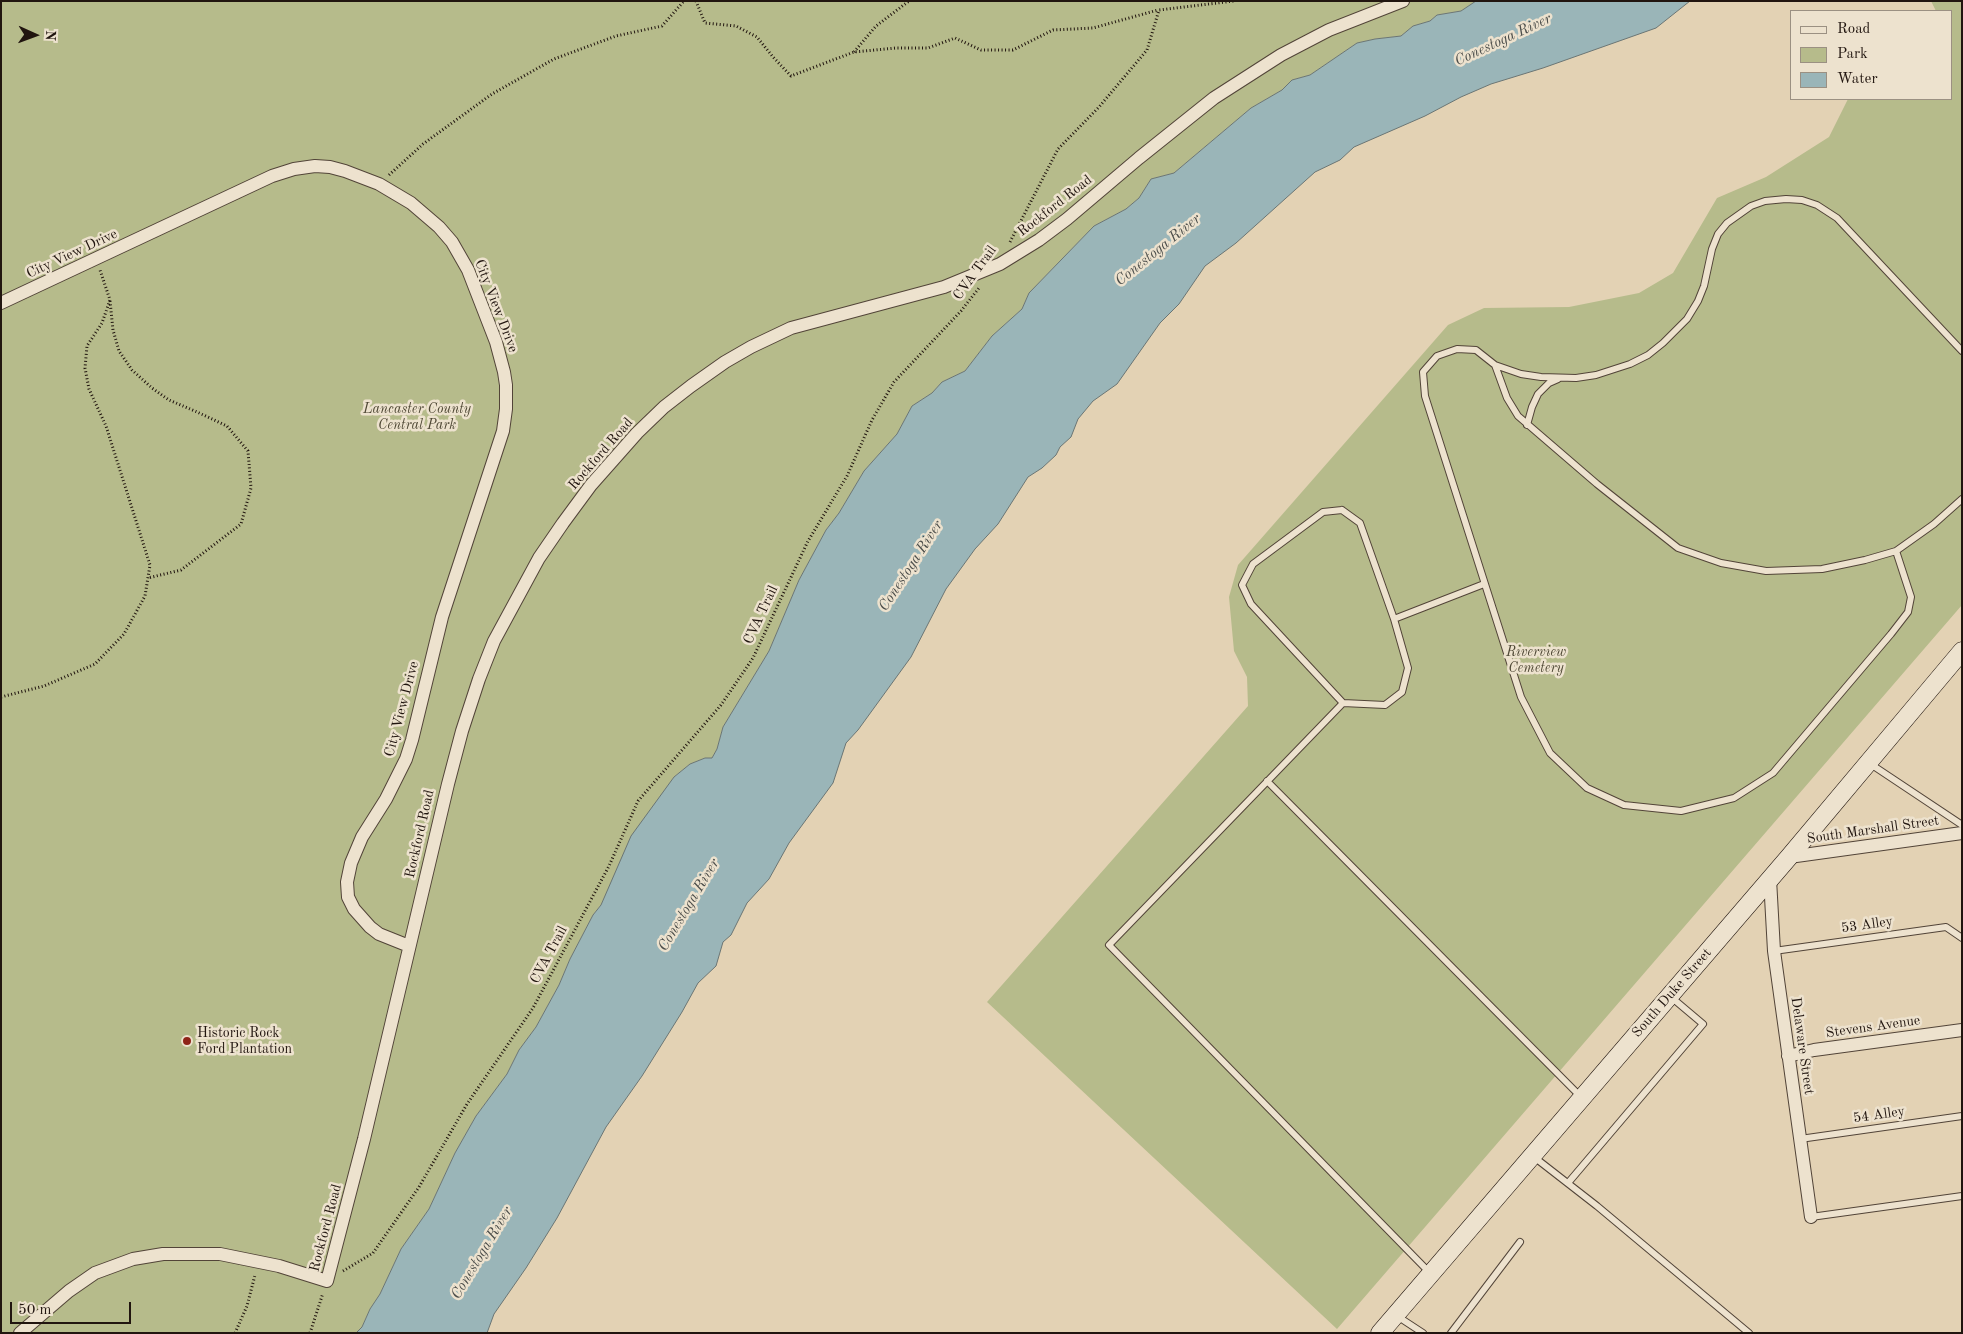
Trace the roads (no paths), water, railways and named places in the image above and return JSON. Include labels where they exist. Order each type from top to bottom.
[{"type":"main road","name":"South Duke Street","points":[[1380,1333],[1789,857],[1962,651]]},
{"type":"street","name":"Rockford Road","points":[[20,1333],[69,1291],[95,1273],[126,1262],[162,1254],[220,1254],[280,1266],[327,1281],[364,1139],[448,784],[462,731],[482,671],[511,606],[563,522],[637,433],[664,407],[698,381],[751,347],[791,328],[944,287],[1000,264],[1039,240],[1060,224],[1138,158],[1214,98],[1273,60],[1329,30],[1404,1]]},
{"type":"street","name":"City View Drive","points":[[1,304],[272,176],[294,169],[315,166],[345,170],[379,184],[411,203],[439,227],[452,242],[468,270],[496,342],[506,385],[506,409],[503,432],[442,617],[406,759],[386,799],[362,837],[348,872],[348,896],[354,909],[379,934],[409,946]]},
{"type":"street","name":"South Marshall Street","points":[[1789,857],[1962,833]]},
{"type":"street","name":"Delaware Street","points":[[1770,879],[1774,951],[1811,1217]]},
{"type":"street","name":"Stevens Avenue","points":[[1788,1056],[1814,1050],[1962,1030]]},
{"type":"lane","points":[[1896,551],[1911,597],[1908,612],[1772,773],[1734,798],[1680,812],[1624,805],[1587,788],[1550,753],[1522,697],[1484,584],[1425,396],[1423,372],[1437,356],[1458,349],[1476,350],[1495,365],[1521,374],[1561,378],[1590,376],[1616,370],[1648,355],[1687,319],[1698,301],[1704,286],[1712,249],[1718,234],[1727,223],[1751,206],[1765,201],[1786,199],[1802,200],[1817,205],[1836,218],[1962,351]]},
{"type":"lane","points":[[1495,365],[1507,398],[1518,416],[1528,425],[1597,484],[1678,548],[1722,563],[1766,571],[1822,569],[1896,551],[1934,524],[1962,499]]},
{"type":"lane","points":[[1528,425],[1532,407],[1538,394],[1549,383],[1561,378]]},
{"type":"lane","points":[[1342,510],[1360,524],[1394,619],[1408,668],[1402,692],[1385,705],[1342,704],[1250,604],[1242,585],[1253,564],[1323,512],[1342,510]]},
{"type":"lane","points":[[1394,619],[1484,584]]},
{"type":"lane","points":[[1342,704],[1109,945],[1431,1274]]},
{"type":"lane","points":[[1868,763],[1962,826]]},
{"type":"lane","points":[[1267,781],[1582,1098]]},
{"type":"lane","name":"53 Alley","points":[[1774,951],[1946,927],[1962,938]]},
{"type":"lane","points":[[1568,1183],[1703,1024],[1670,996]]},
{"type":"lane","name":"54 Alley","points":[[1800,1139],[1962,1116]]},
{"type":"lane","points":[[1533,1156],[1749,1333]]},
{"type":"lane","points":[[1811,1217],[1962,1196]]},
{"type":"lane","points":[[1451,1333],[1520,1242]]},
{"type":"lane","points":[[1396,1315],[1423,1333]]},
{"type":"water","name":"Conestoga River","points":[[1476,1],[1690,1],[1656,28],[1543,68],[1491,84],[1354,147],[1340,160],[1315,172],[1236,243],[1205,266],[1179,304],[1160,323],[1117,384],[1093,401],[1078,419],[1071,437],[1060,447],[1056,455],[1042,468],[1028,477],[998,524],[975,549],[946,589],[911,657],[858,730],[846,743],[833,783],[789,843],[769,879],[747,903],[731,935],[723,942],[716,966],[698,983],[642,1076],[606,1127],[557,1218],[526,1268],[494,1314],[487,1333],[356,1333],[362,1327],[370,1309],[380,1294],[401,1249],[429,1209],[455,1153],[476,1116],[507,1074],[519,1050],[536,1027],[593,915],[601,905],[631,836],[674,777],[690,764],[705,758],[712,758],[717,749],[723,727],[769,651],[799,580],[826,530],[839,513],[864,471],[897,434],[912,406],[932,393],[942,382],[965,371],[992,336],[1022,309],[1029,293],[1094,226],[1126,209],[1139,198],[1151,179],[1174,173],[1251,108],[1282,90],[1292,80],[1310,75],[1357,43],[1401,36],[1413,26],[1430,21],[1437,15],[1461,11]]},
{"type":"place","name":"Historic Rock Ford Plantation","points":[[187,1041]]},
{"type":"park label","name":"Lancaster County Central Park","points":[[417,418]]},
{"type":"park label","name":"Riverview Cemetery","points":[[1536,660]]}]
